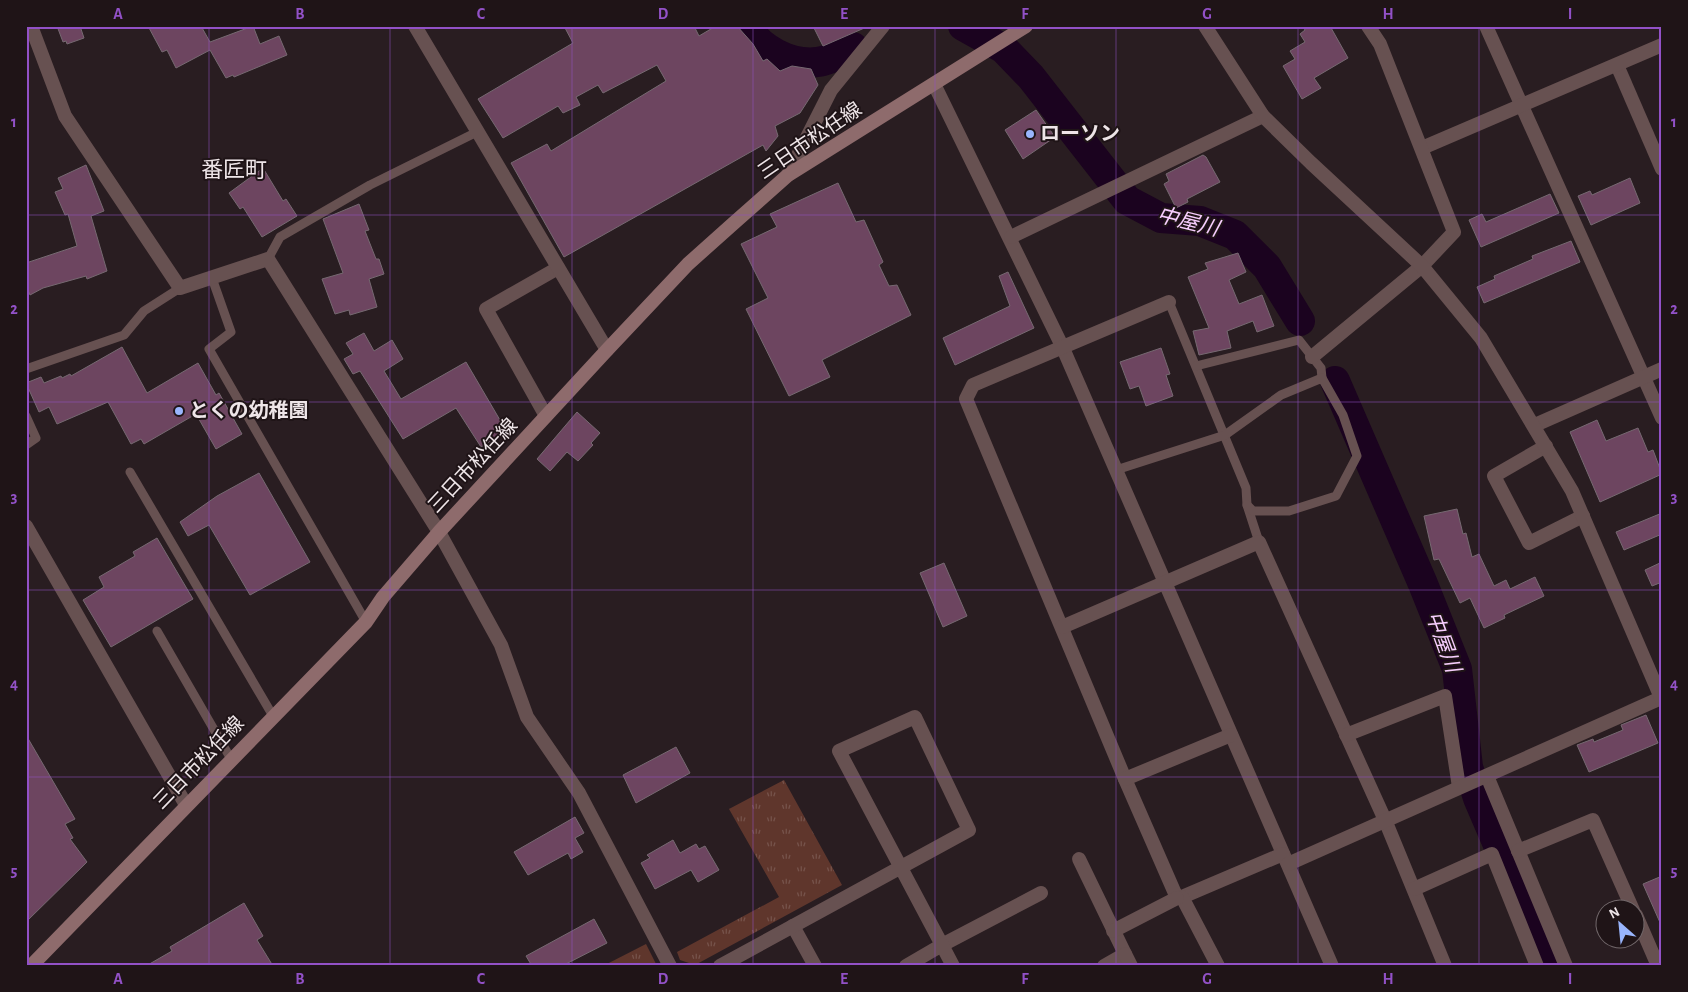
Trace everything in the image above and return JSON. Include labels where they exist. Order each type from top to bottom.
[{"type":"main road","name":"三日市松任線","points":[[31,966],[366,622],[383,598],[439,532],[688,264],[788,175],[1026,26]]},
{"type":"street","points":[[31,26],[65,116],[180,288],[268,260],[439,532],[501,645],[527,716],[579,794],[670,966]]},
{"type":"street","points":[[415,26],[607,350]]},
{"type":"street","points":[[788,175],[831,90],[883,26]]},
{"type":"street","points":[[1113,931],[1180,898],[1385,820],[1661,699],[1572,491],[1535,425],[1481,338],[1422,266],[1310,164],[1263,116],[1205,26]]},
{"type":"street","points":[[1312,357],[1422,266],[1454,232],[1380,44],[1368,26]]},
{"type":"street","points":[[1486,26],[1662,418]]},
{"type":"street","points":[[1422,148],[1662,45]]},
{"type":"street","points":[[1617,65],[1662,169]]},
{"type":"street","points":[[934,84],[1062,346],[1164,584],[1332,966]]},
{"type":"street","points":[[1010,237],[1263,116]]},
{"type":"street","points":[[546,416],[486,309],[558,268]]},
{"type":"street","points":[[1169,302],[973,385],[966,399],[1125,779],[1180,898],[1218,966]]},
{"type":"street","points":[[1535,425],[1662,369]]},
{"type":"street","points":[[1546,446],[1494,476],[1529,543],[1583,516]]},
{"type":"street","points":[[26,526],[186,806]]},
{"type":"street","points":[[1062,627],[1259,542],[1385,820],[1445,966]]},
{"type":"street","points":[[1346,735],[1445,696],[1463,786]]},
{"type":"street","points":[[720,966],[900,867],[968,830],[915,717],[839,751],[900,867],[953,966]]},
{"type":"street","points":[[1125,779],[1231,735]]},
{"type":"street","points":[[1484,777],[1518,851],[1566,966]]},
{"type":"street","points":[[1518,851],[1593,820],[1629,900]]},
{"type":"street","points":[[1414,889],[1492,854],[1537,966]]},
{"type":"street","points":[[1079,860],[1128,960],[1104,966]]},
{"type":"street","points":[[906,966],[1041,893]]},
{"type":"street","points":[[793,926],[815,966]]},
{"type":"street","points":[[1646,938],[1658,966]]},
{"type":"lane","points":[[268,260],[280,237],[370,185],[477,132]]},
{"type":"lane","points":[[212,278],[231,332],[209,349],[366,622]]},
{"type":"lane","points":[[26,370],[124,335],[144,311],[180,288]]},
{"type":"lane","points":[[1169,302],[1246,488],[1247,505],[1259,542]]},
{"type":"lane","points":[[1196,366],[1299,340],[1321,368],[1322,378],[1343,415],[1357,456],[1336,496],[1289,511],[1253,511],[1247,505]]},
{"type":"lane","points":[[1116,470],[1225,435],[1281,395],[1322,378]]},
{"type":"lane","points":[[26,416],[36,438],[26,445]]},
{"type":"lane","points":[[130,472],[273,716]]},
{"type":"lane","points":[[157,631],[231,759]]},
{"type":"green space","points":[[784,780],[842,885],[695,965],[680,960],[677,952],[779,897],[729,809]]},
{"type":"green space","points":[[646,944],[657,966],[603,966]]},
{"type":"building","points":[[57,26],[80,26],[84,38],[67,44],[66,41],[63,42]]},
{"type":"building","points":[[148,26],[201,26],[210,42],[253,26],[260,44],[279,36],[287,55],[234,77],[233,75],[226,78],[210,50],[176,68],[167,50],[162,52]]},
{"type":"building","points":[[564,26],[694,26],[699,36],[716,26],[737,26],[753,44],[763,61],[767,59],[780,71],[792,66],[811,69],[818,85],[800,113],[775,126],[778,136],[766,151],[763,145],[564,257],[511,163],[547,144],[551,151],[666,81],[657,65],[603,93],[598,85],[576,97],[580,105],[563,113],[558,106],[503,138],[478,99],[573,43]]},
{"type":"building","points":[[813,26],[869,26],[823,46]]},
{"type":"building","points":[[1303,26],[1330,26],[1348,58],[1314,78],[1321,88],[1302,99],[1283,66],[1295,59],[1290,51],[1305,42],[1300,34],[1305,30]]},
{"type":"building","name":"ローソン","points":[[1036,110],[1055,137],[1023,159],[1005,130]]},
{"type":"building","points":[[1203,155],[1220,182],[1187,199],[1188,202],[1176,208],[1164,184],[1169,181],[1166,174]]},
{"type":"building","points":[[86,165],[104,211],[91,216],[107,271],[87,279],[86,276],[43,288],[30,295],[26,285],[26,263],[77,246],[68,214],[65,215],[55,192],[63,189],[58,178]]},
{"type":"building","points":[[263,168],[283,201],[286,199],[297,216],[262,237],[243,207],[240,209],[229,193]]},
{"type":"building","points":[[1630,178],[1640,203],[1591,225],[1578,196],[1590,191],[1592,195]]},
{"type":"building","points":[[838,183],[856,222],[864,220],[883,262],[879,265],[889,286],[897,285],[911,315],[822,360],[830,377],[789,396],[746,309],[768,298],[741,244],[777,227],[770,214]]},
{"type":"building","points":[[1550,194],[1559,213],[1481,247],[1469,220],[1482,214],[1486,222]]},
{"type":"building","points":[[359,204],[369,230],[365,231],[384,274],[369,279],[377,307],[350,315],[349,310],[335,314],[322,279],[343,273],[323,219]]},
{"type":"building","points":[[1571,241],[1580,262],[1484,303],[1477,287],[1495,279],[1494,276],[1533,259],[1532,256]]},
{"type":"building","points":[[1238,253],[1246,272],[1229,280],[1239,304],[1262,295],[1274,326],[1257,332],[1253,321],[1227,331],[1231,348],[1199,355],[1193,331],[1209,328],[1188,277],[1208,269],[1205,263]]},
{"type":"building","points":[[1008,272],[1034,328],[955,365],[943,338],[1010,306],[999,276]]},
{"type":"building","points":[[364,333],[374,351],[392,340],[403,359],[384,371],[401,399],[466,362],[507,432],[481,447],[456,408],[403,439],[360,371],[353,374],[344,359],[353,354],[346,343]]},
{"type":"building","points":[[122,347],[147,393],[198,363],[216,395],[219,393],[242,434],[216,449],[196,414],[144,444],[141,439],[131,444],[108,402],[57,424],[49,407],[39,412],[26,383],[41,377],[44,383],[61,376],[62,378],[70,374],[71,376]]},
{"type":"building","points":[[1161,348],[1170,374],[1166,375],[1173,396],[1146,406],[1139,386],[1130,389],[1120,362]]},
{"type":"building","points":[[577,412],[600,433],[591,443],[593,445],[578,461],[567,452],[550,471],[537,459]]},
{"type":"building","points":[[1597,420],[1606,441],[1638,428],[1648,452],[1653,450],[1662,474],[1600,502],[1570,432]]},
{"type":"building","points":[[259,473],[310,562],[250,595],[209,525],[188,536],[180,522],[217,496]]},
{"type":"building","points":[[1457,509],[1463,534],[1466,533],[1472,557],[1479,554],[1494,586],[1506,580],[1510,589],[1535,577],[1544,596],[1504,615],[1505,618],[1484,628],[1470,598],[1460,603],[1439,559],[1434,560],[1424,516]]},
{"type":"building","points":[[1662,513],[1662,534],[1624,550],[1616,532]]},
{"type":"building","points":[[157,538],[193,599],[111,647],[83,600],[104,587],[99,577],[135,556],[133,552]]},
{"type":"building","points":[[1662,562],[1662,582],[1652,586],[1645,570]]},
{"type":"building","points":[[944,563],[967,616],[943,627],[920,573]]},
{"type":"building","points":[[1646,715],[1658,743],[1589,772],[1577,745],[1593,739],[1594,742],[1623,730],[1621,725]]},
{"type":"building","points":[[26,735],[75,819],[65,824],[73,838],[70,839],[87,862],[26,922]]},
{"type":"building","points":[[676,747],[690,773],[636,803],[623,775]]},
{"type":"building","points":[[575,817],[584,833],[575,838],[583,852],[571,859],[568,853],[528,875],[514,852]]},
{"type":"building","points":[[673,840],[680,853],[696,844],[699,849],[705,846],[719,870],[698,882],[691,870],[655,889],[641,863],[650,858],[647,855]]},
{"type":"building","points":[[1662,876],[1662,927],[1643,884]]},
{"type":"building","points":[[244,903],[263,936],[257,940],[273,966],[146,966],[172,951],[170,947]]},
{"type":"building","points":[[594,919],[607,943],[562,966],[532,966],[526,956]]},
{"type":"waterway","name":"中屋川","points":[[747,26],[759,42],[777,54],[797,61],[822,61],[853,47]]},
{"type":"waterway","name":"中屋川","points":[[963,26],[1004,49],[1031,77],[1127,200],[1161,218],[1200,221],[1235,235],[1267,267],[1300,321]]},
{"type":"waterway","name":"中屋川","points":[[1335,381],[1423,584],[1457,669],[1468,767],[1478,798],[1550,966]]},
{"type":"place","name":"ローソン","points":[[1030,134]]},
{"type":"place","name":"とくの幼稚園","points":[[179,411]]},
{"type":"district","name":"番匠町","points":[[234,170]]}]
